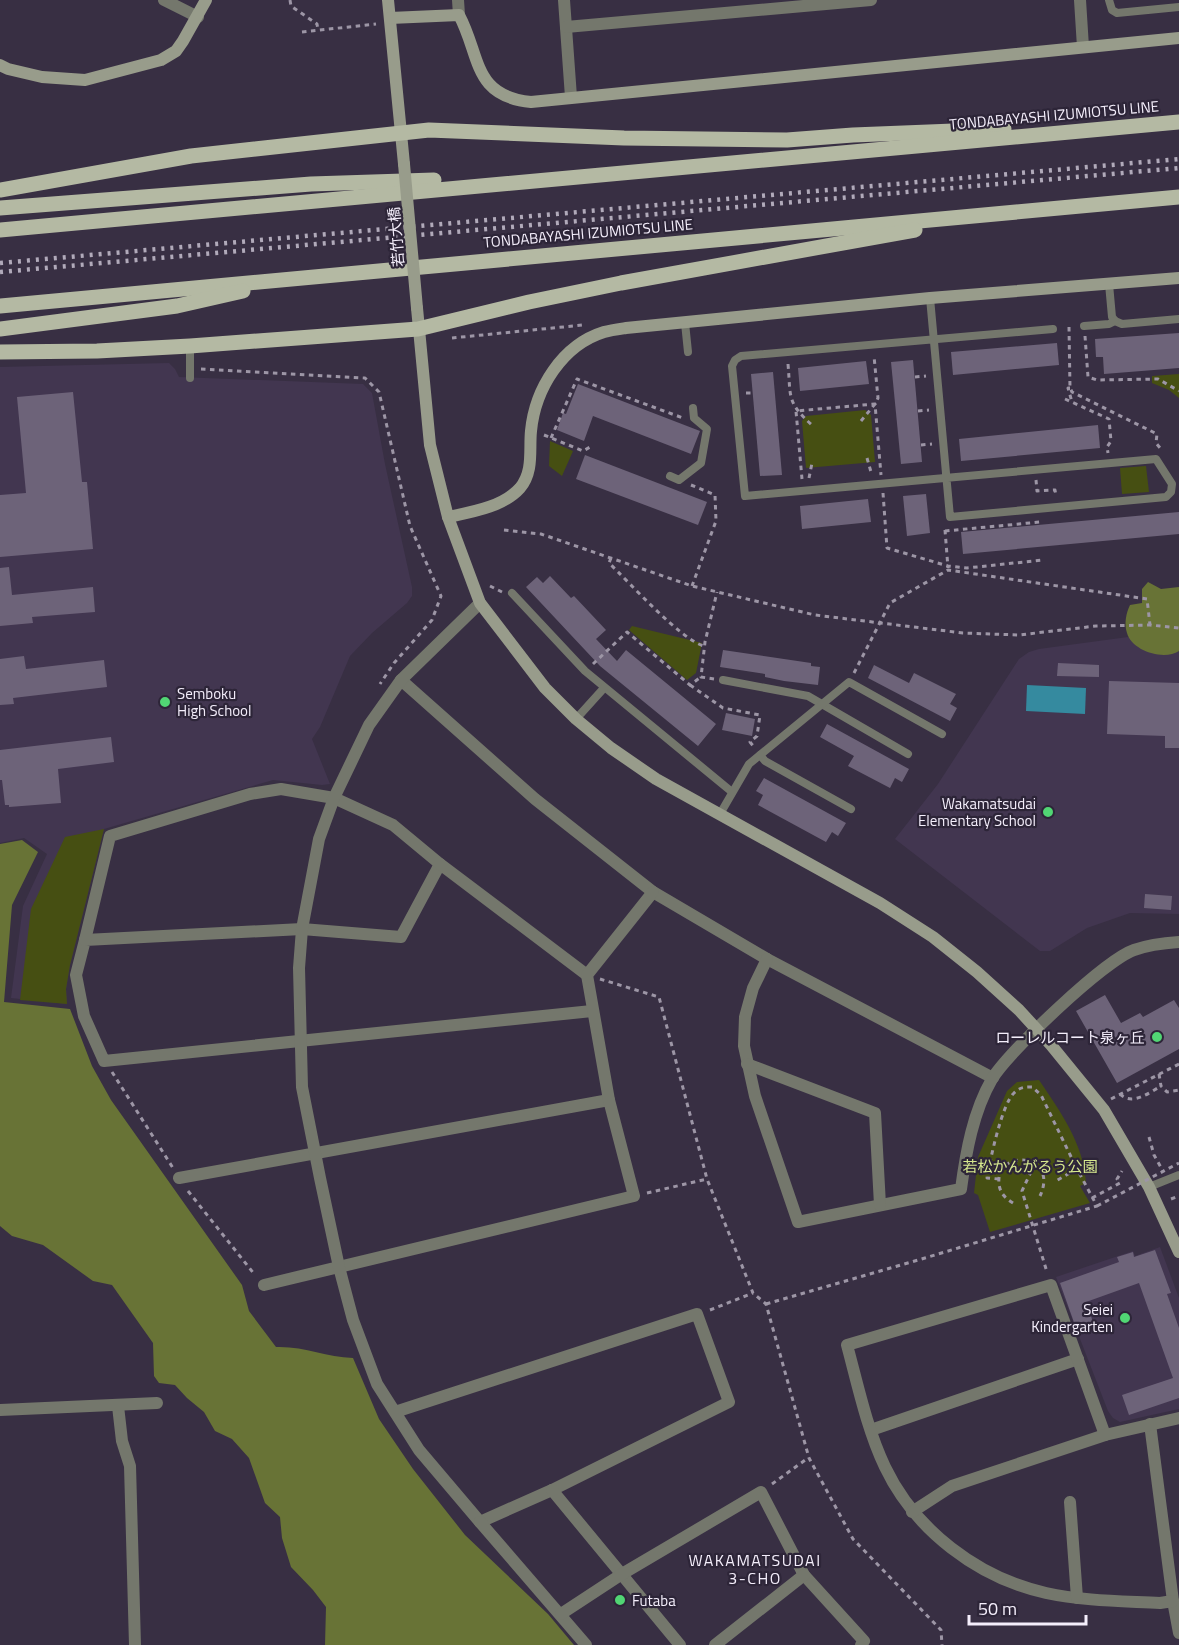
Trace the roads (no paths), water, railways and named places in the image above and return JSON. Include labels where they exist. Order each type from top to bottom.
[{"type":"main road","name":"TONDABAYASHI IZUMIOTSU LINE","points":[[0,230],[1179,122]]},
{"type":"main road","points":[[0,190],[191,156],[429,130],[624,138],[787,140],[983,129],[1136,126]]},
{"type":"main road","points":[[0,208],[311,184],[594,174]]},
{"type":"main road","name":"TONDABAYASHI IZUMIOTSU LINE","points":[[0,306],[1179,197]]},
{"type":"main road","points":[[0,352],[97,351],[190,346],[418,328],[621,283],[1036,210]]},
{"type":"main road","points":[[0,329],[177,306],[314,276]]},
{"type":"street","points":[[164,0],[198,17]]},
{"type":"street","points":[[0,65],[42,77],[85,80],[162,60],[183,42],[206,0]]},
{"type":"street","name":"若竹大橋","points":[[388,0],[430,445],[448,517],[480,603],[545,688],[576,719],[611,748],[656,778],[879,903],[933,937],[1019,1010],[1052,1045],[1104,1110],[1149,1187],[1179,1251]]},
{"type":"street","points":[[458,0],[459,15],[483,77],[493,88],[506,96],[525,101],[1179,38]]},
{"type":"street","points":[[564,0],[571,97]]},
{"type":"street","points":[[566,27],[871,0]]},
{"type":"street","points":[[1080,0],[1083,47]]},
{"type":"street","points":[[390,18],[459,15]]},
{"type":"street","points":[[448,517],[504,501],[519,488],[528,475],[533,412],[542,389],[554,369],[582,343],[603,333],[626,328],[930,298],[1179,278]]},
{"type":"street","points":[[480,603],[401,680],[369,725],[334,798],[319,839],[302,929],[299,968],[303,1087],[339,1267],[353,1320],[376,1384],[419,1450],[586,1645]]},
{"type":"street","points":[[401,680],[535,799],[653,892],[767,959],[993,1078]]},
{"type":"street","points":[[264,1285],[634,1196],[609,1100],[587,975],[440,864],[393,825],[334,798],[281,789],[250,794],[110,836],[76,975],[84,1016],[104,1061],[592,1011]]},
{"type":"street","points":[[85,940],[302,929],[401,937],[440,864]]},
{"type":"street","points":[[587,975],[653,892]]},
{"type":"street","points":[[767,959],[753,988],[745,1017],[744,1046],[755,1096],[798,1222],[961,1189],[969,1142],[978,1112],[993,1078],[1037,1030],[1105,967],[1132,950],[1179,942]]},
{"type":"street","points":[[747,1064],[876,1113],[879,1205]]},
{"type":"street","points":[[179,1178],[609,1100]]},
{"type":"street","points":[[1105,1435],[1051,1285],[847,1345],[871,1430],[886,1469],[912,1512],[957,1554],[995,1576],[1045,1593],[1077,1598],[1160,1603],[1173,1601]]},
{"type":"street","points":[[395,1412],[697,1314],[729,1402],[552,1491],[480,1522]]},
{"type":"street","points":[[871,1430],[1078,1359]]},
{"type":"street","points":[[0,1410],[158,1403]]},
{"type":"street","points":[[118,1406],[122,1441],[130,1466],[135,1645]]},
{"type":"street","points":[[912,1512],[952,1486],[1105,1435],[1179,1418]]},
{"type":"street","points":[[1150,1424],[1179,1633]]},
{"type":"street","points":[[552,1491],[680,1645]]},
{"type":"street","points":[[561,1614],[622,1574],[761,1492],[804,1575],[864,1641],[861,1645]]},
{"type":"street","points":[[1070,1502],[1077,1598]]},
{"type":"street","points":[[715,1645],[804,1575]]},
{"type":"lane","points":[[1109,0],[1112,10],[1117,13],[1179,7]]},
{"type":"lane","points":[[1109,284],[1114,321],[1122,324],[1179,319]]},
{"type":"lane","points":[[930,298],[934,340],[946,477],[950,518],[1166,497],[1171,492],[1172,484],[1156,459],[946,477],[745,496],[732,366],[741,356],[786,353],[934,340],[1053,329]]},
{"type":"lane","points":[[1084,326],[1109,324],[1114,321]]},
{"type":"lane","points":[[685,323],[688,352]]},
{"type":"lane","points":[[190,346],[190,378]]},
{"type":"lane","points":[[670,476],[679,480],[701,463],[707,429],[694,418],[693,408]]},
{"type":"lane","points":[[512,593],[585,671],[732,792]]},
{"type":"lane","points":[[723,680],[808,696],[908,754]]},
{"type":"lane","points":[[720,814],[749,764],[849,682],[942,734]]},
{"type":"lane","points":[[576,719],[604,688]]},
{"type":"lane","points":[[760,755],[851,809]]},
{"type":"lane","points":[[1149,1187],[1179,1175]]},
{"type":"water","points":[[1027,685],[1086,688],[1085,714],[1026,711]]},
{"type":"railway","points":[[0,263],[1179,159]]},
{"type":"railway","points":[[0,272],[1179,168]]},
{"type":"place","name":"Semboku High School","points":[[165,702]]},
{"type":"place","name":"Wakamatsudai Elementary School","points":[[1048,812]]},
{"type":"place","name":"ローレルコート泉ヶ丘","points":[[1157,1037]]},
{"type":"place","name":"Seiei Kindergarten","points":[[1125,1318]]},
{"type":"place","name":"Futaba","points":[[620,1600]]},
{"type":"district","name":"WAKAMATSUDAI 3-CHO","points":[[755,1569]]},
{"type":"park label","name":"若松かんがるう公園","points":[[1030,1166]]}]
